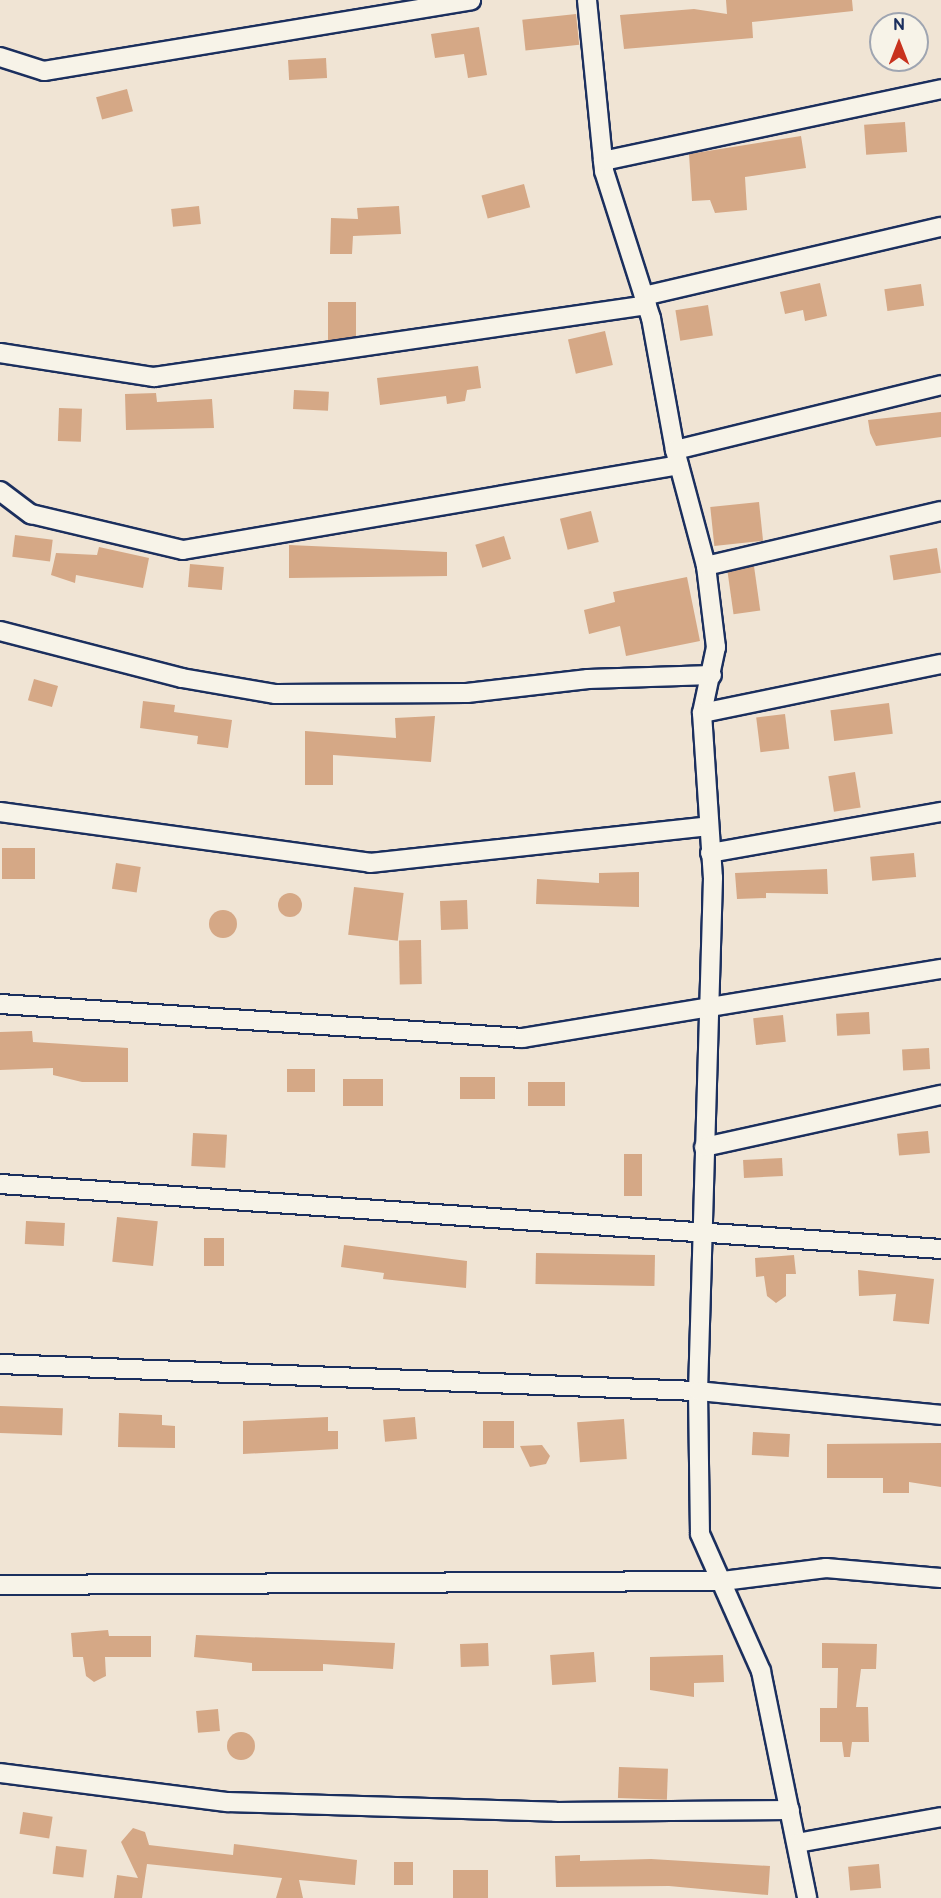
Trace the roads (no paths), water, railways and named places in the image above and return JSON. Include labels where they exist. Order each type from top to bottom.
[{"type":"street","points":[[0,57],[45,71],[471,0]]},
{"type":"street","points":[[587,0],[603,161],[645,301],[677,457],[706,567],[716,647],[712,675],[702,713],[710,853],[709,1008],[698,1391],[700,1534],[723,1581],[761,1671],[807,1898]]},
{"type":"street","points":[[603,161],[941,89]]},
{"type":"street","points":[[0,353],[154,376],[645,301],[941,227]]},
{"type":"street","points":[[0,491],[32,514],[183,550],[677,457],[941,386]]},
{"type":"street","points":[[706,567],[941,511]]},
{"type":"street","points":[[0,631],[182,678],[276,694],[467,693],[588,679],[712,675]]},
{"type":"street","points":[[702,713],[941,664]]},
{"type":"street","points":[[0,812],[370,863],[709,825]]},
{"type":"street","points":[[710,853],[941,812]]},
{"type":"street","points":[[0,1004],[523,1038],[941,969]]},
{"type":"street","points":[[704,1147],[941,1095]]},
{"type":"street","points":[[0,1184],[941,1249]]},
{"type":"street","points":[[0,1364],[698,1391],[941,1415]]},
{"type":"street","points":[[0,1585],[723,1581],[826,1568],[941,1578]]},
{"type":"street","points":[[0,1773],[227,1802],[556,1812],[790,1810]]},
{"type":"street","points":[[797,1843],[941,1817]]}]
